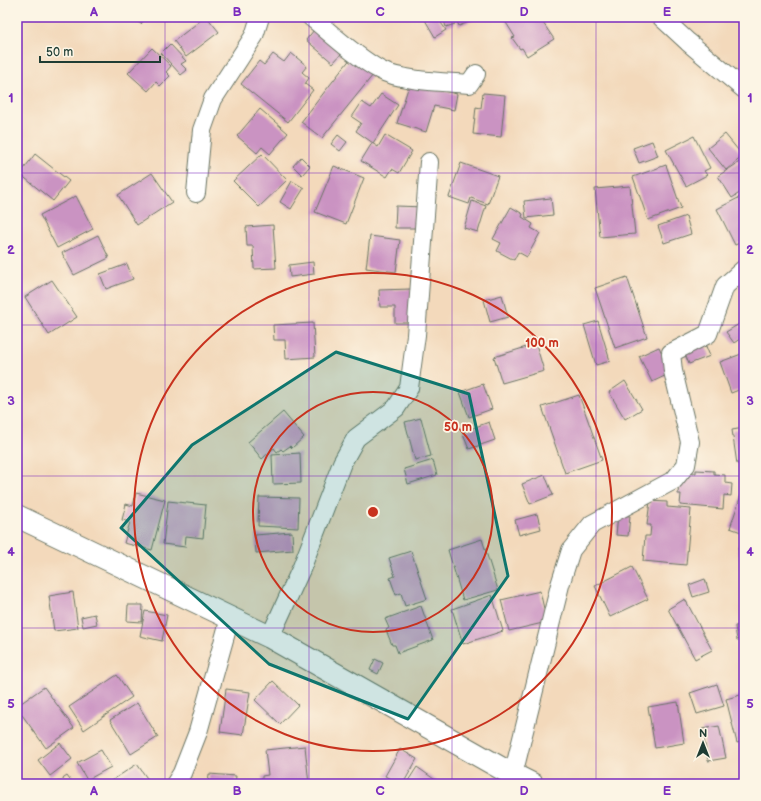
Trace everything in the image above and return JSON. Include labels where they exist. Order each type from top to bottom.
[{"type":"main road","points":[[17,516],[270,637],[522,779]]},
{"type":"street","points":[[196,193],[202,130],[213,100],[254,36],[260,17]]},
{"type":"street","points":[[311,17],[352,50],[381,70],[404,77],[469,84],[476,74]]},
{"type":"street","points":[[661,17],[744,89]]},
{"type":"street","points":[[270,637],[302,567],[342,463],[356,438],[396,408],[409,388],[416,335],[429,162]]},
{"type":"street","points":[[522,779],[560,585],[570,550],[592,524],[674,480],[686,465],[690,442],[673,371],[671,353],[708,334],[725,286],[744,269]]},
{"type":"street","points":[[175,784],[182,773],[198,732],[230,618]]},
{"type":"highlighted area","points":[[336,352],[469,394],[508,576],[408,719],[269,664],[121,528],[192,445]]},
{"type":"building","points":[[131,17],[146,17],[141,24]]},
{"type":"building","points":[[207,17],[219,32],[186,57],[174,41]]},
{"type":"building","points":[[430,17],[437,17],[446,30],[435,37],[425,20]]},
{"type":"building","points":[[443,17],[452,17],[455,24],[446,27]]},
{"type":"building","points":[[455,17],[481,17],[459,26]]},
{"type":"building","points":[[512,17],[539,17],[554,39],[527,56],[522,48],[520,49],[512,38],[515,37],[505,21]]},
{"type":"building","points":[[314,30],[342,53],[333,63],[306,40]]},
{"type":"building","points":[[170,44],[186,61],[181,64],[187,70],[181,75],[161,53]]},
{"type":"building","points":[[152,48],[171,66],[166,72],[170,76],[160,86],[156,82],[148,91],[128,73]]},
{"type":"building","points":[[291,53],[307,66],[302,72],[309,78],[305,84],[313,90],[288,122],[241,84],[259,61],[264,65],[273,54],[284,62]]},
{"type":"building","points":[[351,58],[373,75],[322,138],[301,122]]},
{"type":"building","points":[[410,82],[457,94],[454,110],[434,106],[426,132],[397,123]]},
{"type":"building","points":[[483,93],[505,95],[501,137],[473,134],[476,107],[481,108]]},
{"type":"building","points":[[381,94],[398,105],[373,143],[356,131],[361,123],[352,117],[362,102],[371,108]]},
{"type":"building","points":[[260,109],[288,133],[270,154],[262,147],[257,153],[237,136]]},
{"type":"building","points":[[725,134],[743,156],[726,170],[708,148]]},
{"type":"building","points":[[338,135],[347,142],[340,151],[331,144]]},
{"type":"building","points":[[385,135],[412,151],[399,173],[392,169],[387,177],[361,161],[372,143],[378,147]]},
{"type":"building","points":[[694,136],[710,168],[704,171],[707,175],[686,186],[666,150]]},
{"type":"building","points":[[652,141],[658,156],[639,163],[633,148]]},
{"type":"building","points":[[35,154],[69,181],[53,201],[20,174]]},
{"type":"building","points":[[262,154],[287,180],[259,207],[233,181]]},
{"type":"building","points":[[301,157],[310,166],[302,175],[293,166]]},
{"type":"building","points":[[744,159],[744,190],[732,198],[718,176]]},
{"type":"building","points":[[461,163],[498,176],[488,204],[471,198],[469,204],[449,197]]},
{"type":"building","points":[[666,165],[681,208],[648,220],[633,177]]},
{"type":"building","points":[[334,166],[364,178],[346,224],[315,212]]},
{"type":"building","points":[[152,173],[172,202],[137,225],[118,195]]},
{"type":"building","points":[[292,181],[304,188],[291,209],[280,202]]},
{"type":"building","points":[[630,186],[635,234],[600,237],[595,189]]},
{"type":"building","points":[[744,195],[744,241],[735,245],[717,209]]},
{"type":"building","points":[[76,196],[93,229],[57,248],[40,215]]},
{"type":"building","points":[[551,198],[553,215],[526,218],[524,201]]},
{"type":"building","points":[[472,201],[486,206],[478,232],[464,228]]},
{"type":"building","points":[[396,206],[424,207],[423,228],[395,228]]},
{"type":"building","points":[[511,207],[523,214],[522,217],[533,224],[531,228],[540,233],[527,257],[518,252],[514,260],[497,251],[501,243],[493,239]]},
{"type":"building","points":[[686,216],[691,234],[664,243],[658,226]]},
{"type":"building","points":[[273,225],[276,268],[254,269],[253,246],[247,246],[246,227]]},
{"type":"building","points":[[98,235],[109,258],[74,275],[62,253]]},
{"type":"building","points":[[370,236],[400,240],[396,272],[366,268]]},
{"type":"building","points":[[313,262],[314,274],[290,277],[289,265]]},
{"type":"building","points":[[127,264],[133,279],[106,289],[100,274]]},
{"type":"building","points":[[627,277],[647,337],[615,348],[595,288]]},
{"type":"building","points":[[52,280],[77,317],[49,335],[25,297]]},
{"type":"building","points":[[411,289],[412,323],[395,323],[395,307],[380,307],[379,290]]},
{"type":"building","points":[[502,295],[508,317],[490,322],[484,300]]},
{"type":"building","points":[[598,321],[610,361],[596,365],[584,325]]},
{"type":"building","points":[[313,323],[315,357],[286,359],[285,340],[274,340],[273,325]]},
{"type":"building","points":[[739,324],[744,332],[744,336],[734,343],[726,332]]},
{"type":"building","points":[[536,344],[544,371],[502,383],[494,357]]},
{"type":"building","points":[[705,344],[710,356],[689,364],[684,352]]},
{"type":"building","points":[[659,347],[671,373],[652,382],[639,356]]},
{"type":"building","points":[[744,353],[744,388],[731,393],[720,362]]},
{"type":"building","points":[[625,381],[642,409],[625,419],[609,392]]},
{"type":"building","points":[[483,384],[492,409],[469,417],[460,392]]},
{"type":"building","points":[[579,395],[602,460],[565,473],[542,407]]},
{"type":"building","points":[[283,412],[304,437],[292,448],[290,446],[283,451],[281,449],[277,452],[274,448],[262,459],[248,442]]},
{"type":"building","points":[[421,418],[431,456],[415,460],[405,422]]},
{"type":"building","points":[[489,422],[495,440],[469,449],[462,432]]},
{"type":"building","points":[[744,428],[744,463],[737,464],[732,430]]},
{"type":"building","points":[[300,453],[301,483],[273,484],[272,455]]},
{"type":"building","points":[[433,460],[437,475],[408,484],[404,469]]},
{"type":"building","points":[[696,470],[714,471],[714,474],[725,475],[725,483],[732,484],[731,496],[724,495],[723,509],[680,505],[681,494],[678,494],[682,472],[696,473]]},
{"type":"building","points":[[545,475],[553,495],[530,504],[522,484]]},
{"type":"building","points":[[742,492],[744,492],[744,533],[730,528]]},
{"type":"building","points":[[136,493],[165,500],[152,550],[124,543],[130,522],[122,520],[126,504],[133,506]]},
{"type":"building","points":[[259,497],[299,498],[298,528],[258,526]]},
{"type":"building","points":[[168,501],[206,505],[203,538],[186,536],[185,547],[163,544]]},
{"type":"building","points":[[650,501],[667,502],[667,507],[691,509],[686,565],[643,561],[645,536],[650,536],[651,525],[647,525]]},
{"type":"building","points":[[537,514],[541,529],[519,535],[515,520]]},
{"type":"building","points":[[618,515],[630,516],[628,536],[616,535]]},
{"type":"building","points":[[292,532],[293,550],[256,553],[255,535]]},
{"type":"building","points":[[482,539],[498,590],[463,600],[448,550]]},
{"type":"building","points":[[744,546],[744,568],[741,569],[738,547]]},
{"type":"building","points":[[411,551],[427,599],[405,606],[401,593],[396,595],[390,578],[395,576],[389,558]]},
{"type":"building","points":[[632,567],[648,599],[610,617],[595,586]]},
{"type":"building","points":[[705,579],[709,592],[693,597],[689,585]]},
{"type":"building","points":[[540,591],[547,622],[509,631],[501,600]]},
{"type":"building","points":[[73,592],[78,628],[54,631],[49,596]]},
{"type":"building","points":[[492,595],[503,631],[463,644],[452,609]]},
{"type":"building","points":[[685,599],[712,650],[695,659],[668,609]]},
{"type":"building","points":[[128,605],[143,605],[142,622],[127,621]]},
{"type":"building","points":[[421,606],[433,640],[398,653],[395,645],[392,645],[386,630],[389,628],[385,619]]},
{"type":"building","points":[[145,611],[167,615],[162,641],[140,636]]},
{"type":"building","points":[[95,614],[97,624],[83,627],[81,617]]},
{"type":"building","points":[[744,625],[744,639],[737,640],[735,626]]},
{"type":"building","points":[[375,659],[383,663],[378,674],[370,670]]},
{"type":"building","points":[[117,675],[132,697],[84,730],[69,707]]},
{"type":"building","points":[[273,681],[298,705],[280,724],[255,700]]},
{"type":"building","points":[[717,684],[724,706],[697,714],[690,693]]},
{"type":"building","points":[[44,687],[74,728],[46,748],[17,708],[17,706]]},
{"type":"building","points":[[226,689],[250,692],[243,735],[220,732]]},
{"type":"building","points":[[744,694],[744,741],[737,743],[726,699]]},
{"type":"building","points":[[678,702],[684,743],[655,748],[648,707]]},
{"type":"building","points":[[137,703],[158,737],[131,754],[110,720]]},
{"type":"building","points":[[719,726],[726,758],[708,761],[702,729]]},
{"type":"building","points":[[60,743],[72,759],[50,776],[38,760]]},
{"type":"building","points":[[305,746],[309,784],[262,784],[262,776],[268,775],[265,750]]},
{"type":"building","points":[[400,749],[417,759],[403,784],[399,784],[385,776]]},
{"type":"building","points":[[101,750],[111,767],[87,780],[77,763]]},
{"type":"building","points":[[137,764],[151,784],[113,784],[111,781]]},
{"type":"building","points":[[417,767],[441,784],[406,784]]},
{"type":"building","points":[[209,774],[236,776],[235,784],[208,784]]},
{"type":"building","points":[[67,776],[73,784],[55,784]]}]
